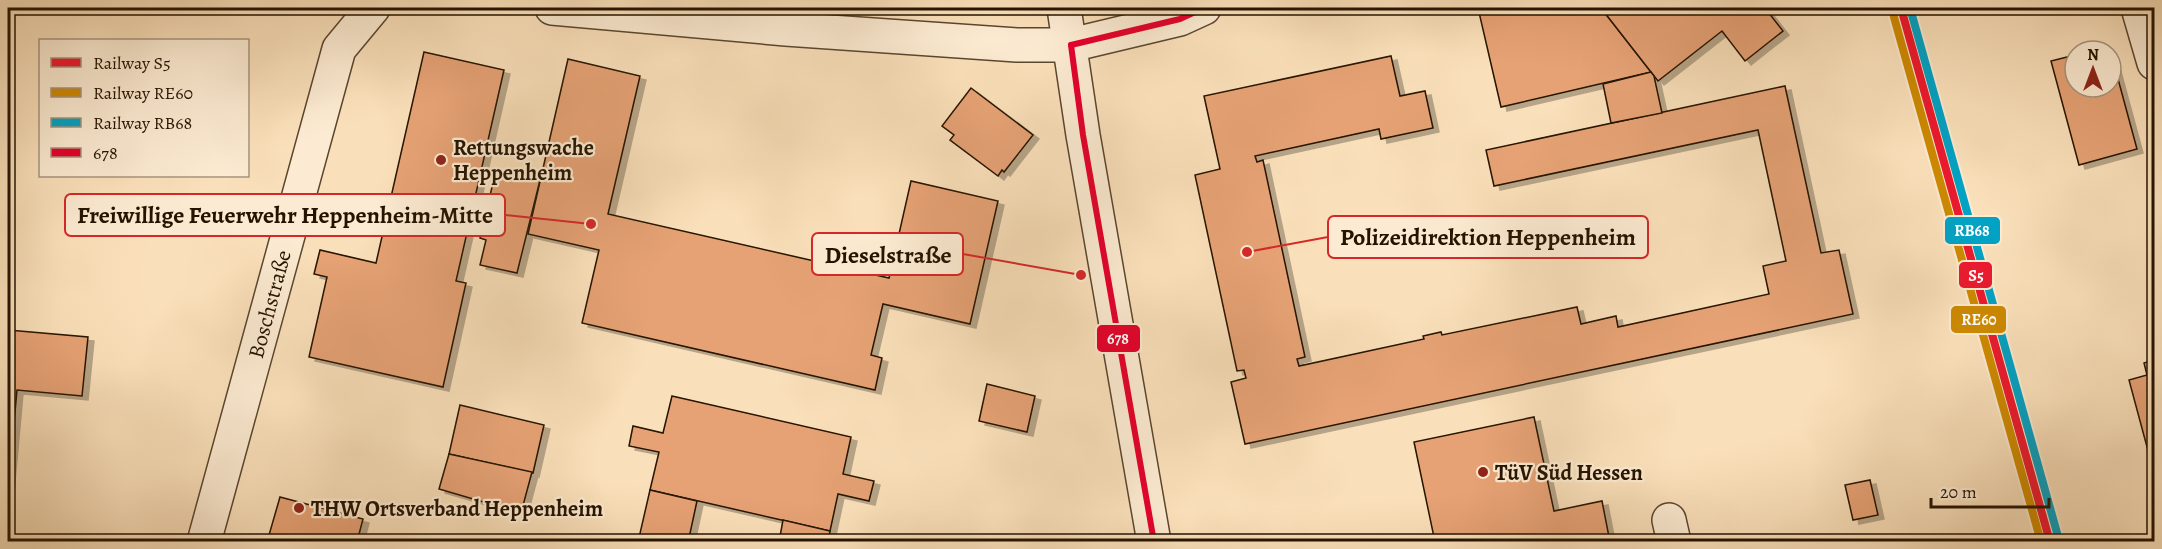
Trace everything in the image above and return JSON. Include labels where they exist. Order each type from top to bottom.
[{"type":"street","name":"Boschstraße","points":[[204,542],[339,49],[373,8]]},
{"type":"street","points":[[552,8],[786,29],[1017,45],[1071,45],[1179,19],[1204,8]]},
{"type":"street","points":[[1064,8],[1083,135],[1154,542]]},
{"type":"street","points":[[2138,8],[2154,63]]},
{"type":"building","points":[[1478,8],[1601,8],[1651,72],[1501,107]]},
{"type":"building","points":[[1601,8],[1765,8],[1783,31],[1745,61],[1722,31],[1658,81]]},
{"type":"building","name":"Rettungswache Heppenheim","points":[[424,52],[504,70],[456,281],[466,283],[443,387],[309,357],[327,277],[314,274],[320,250],[376,263]]},
{"type":"building","points":[[1391,56],[1400,96],[1425,91],[1433,128],[1381,139],[1379,129],[1255,156],[1257,162],[1263,160],[1305,357],[1297,359],[1299,366],[1424,339],[1423,336],[1441,332],[1442,335],[1577,307],[1581,324],[1616,316],[1618,327],[1769,294],[1763,266],[1786,261],[1758,130],[1494,186],[1486,150],[1785,86],[1821,253],[1839,250],[1853,314],[1245,444],[1231,382],[1246,378],[1244,370],[1237,371],[1195,175],[1220,169],[1204,96]]},
{"type":"building","points":[[2063,58],[2063,99],[2123,97],[2137,149],[2079,165],[2051,61]]},
{"type":"building","points":[[568,59],[640,76],[608,214],[889,278],[911,181],[998,201],[970,324],[883,304],[871,355],[882,358],[875,390],[582,323],[599,250],[528,234]]},
{"type":"building","points":[[1651,72],[1654,76],[1662,113],[1611,123],[1603,84]]},
{"type":"building","points":[[971,88],[1033,135],[1004,172],[1002,170],[998,176],[950,140],[954,135],[942,126]]},
{"type":"building","points":[[496,170],[540,180],[517,273],[480,265],[486,240],[480,238]]},
{"type":"building","points":[[8,330],[88,337],[82,396],[17,390],[8,488]]},
{"type":"building","points":[[2154,360],[2154,473],[2129,380],[2147,375],[2144,363]]},
{"type":"building","points":[[987,384],[1035,396],[1027,432],[979,421]]},
{"type":"building","points":[[672,396],[851,437],[843,474],[874,481],[869,501],[838,494],[830,531],[650,490],[659,452],[629,446],[633,426],[663,433]]},
{"type":"building","points":[[460,405],[544,425],[533,473],[449,454]]},
{"type":"building","name":"TüV Süd Hessen","points":[[1534,417],[1554,511],[1602,501],[1610,542],[1435,542],[1414,442]]},
{"type":"building","points":[[449,454],[532,472],[521,513],[439,489]]},
{"type":"building","points":[[1870,480],[1878,515],[1853,520],[1845,485]]},
{"type":"building","points":[[650,490],[697,501],[689,538],[706,542],[638,542]]},
{"type":"building","name":"THW Ortsverband Heppenheim","points":[[280,497],[363,519],[358,538],[372,542],[267,542]]},
{"type":"building","points":[[783,520],[830,531],[828,542],[779,542]]},
{"type":"rail line","name":"S5","points":[[1901,8],[2050,542]]},
{"type":"rail line","name":"RB68","points":[[1910,8],[2059,540]]},
{"type":"rail line","name":"RE60","points":[[1892,10],[2041,542]]},
{"type":"transit line","name":"678","points":[[1071,45],[1180,19],[1204,8]]},
{"type":"transit line","name":"678","points":[[1071,45],[1083,135],[1154,542]]},
{"type":"place","name":"Rettungswache Heppenheim","points":[[441,160]]},
{"type":"place","name":"Freiwillige Feuerwehr Heppenheim-Mitte","points":[[591,224]]},
{"type":"place","name":"Polizeidirektion Heppenheim","points":[[1247,252]]},
{"type":"place","name":"Dieselstraße","points":[[1081,275]]},
{"type":"place","name":"TüV Süd Hessen","points":[[1483,472]]},
{"type":"place","name":"THW Ortsverband Heppenheim","points":[[299,508]]}]
